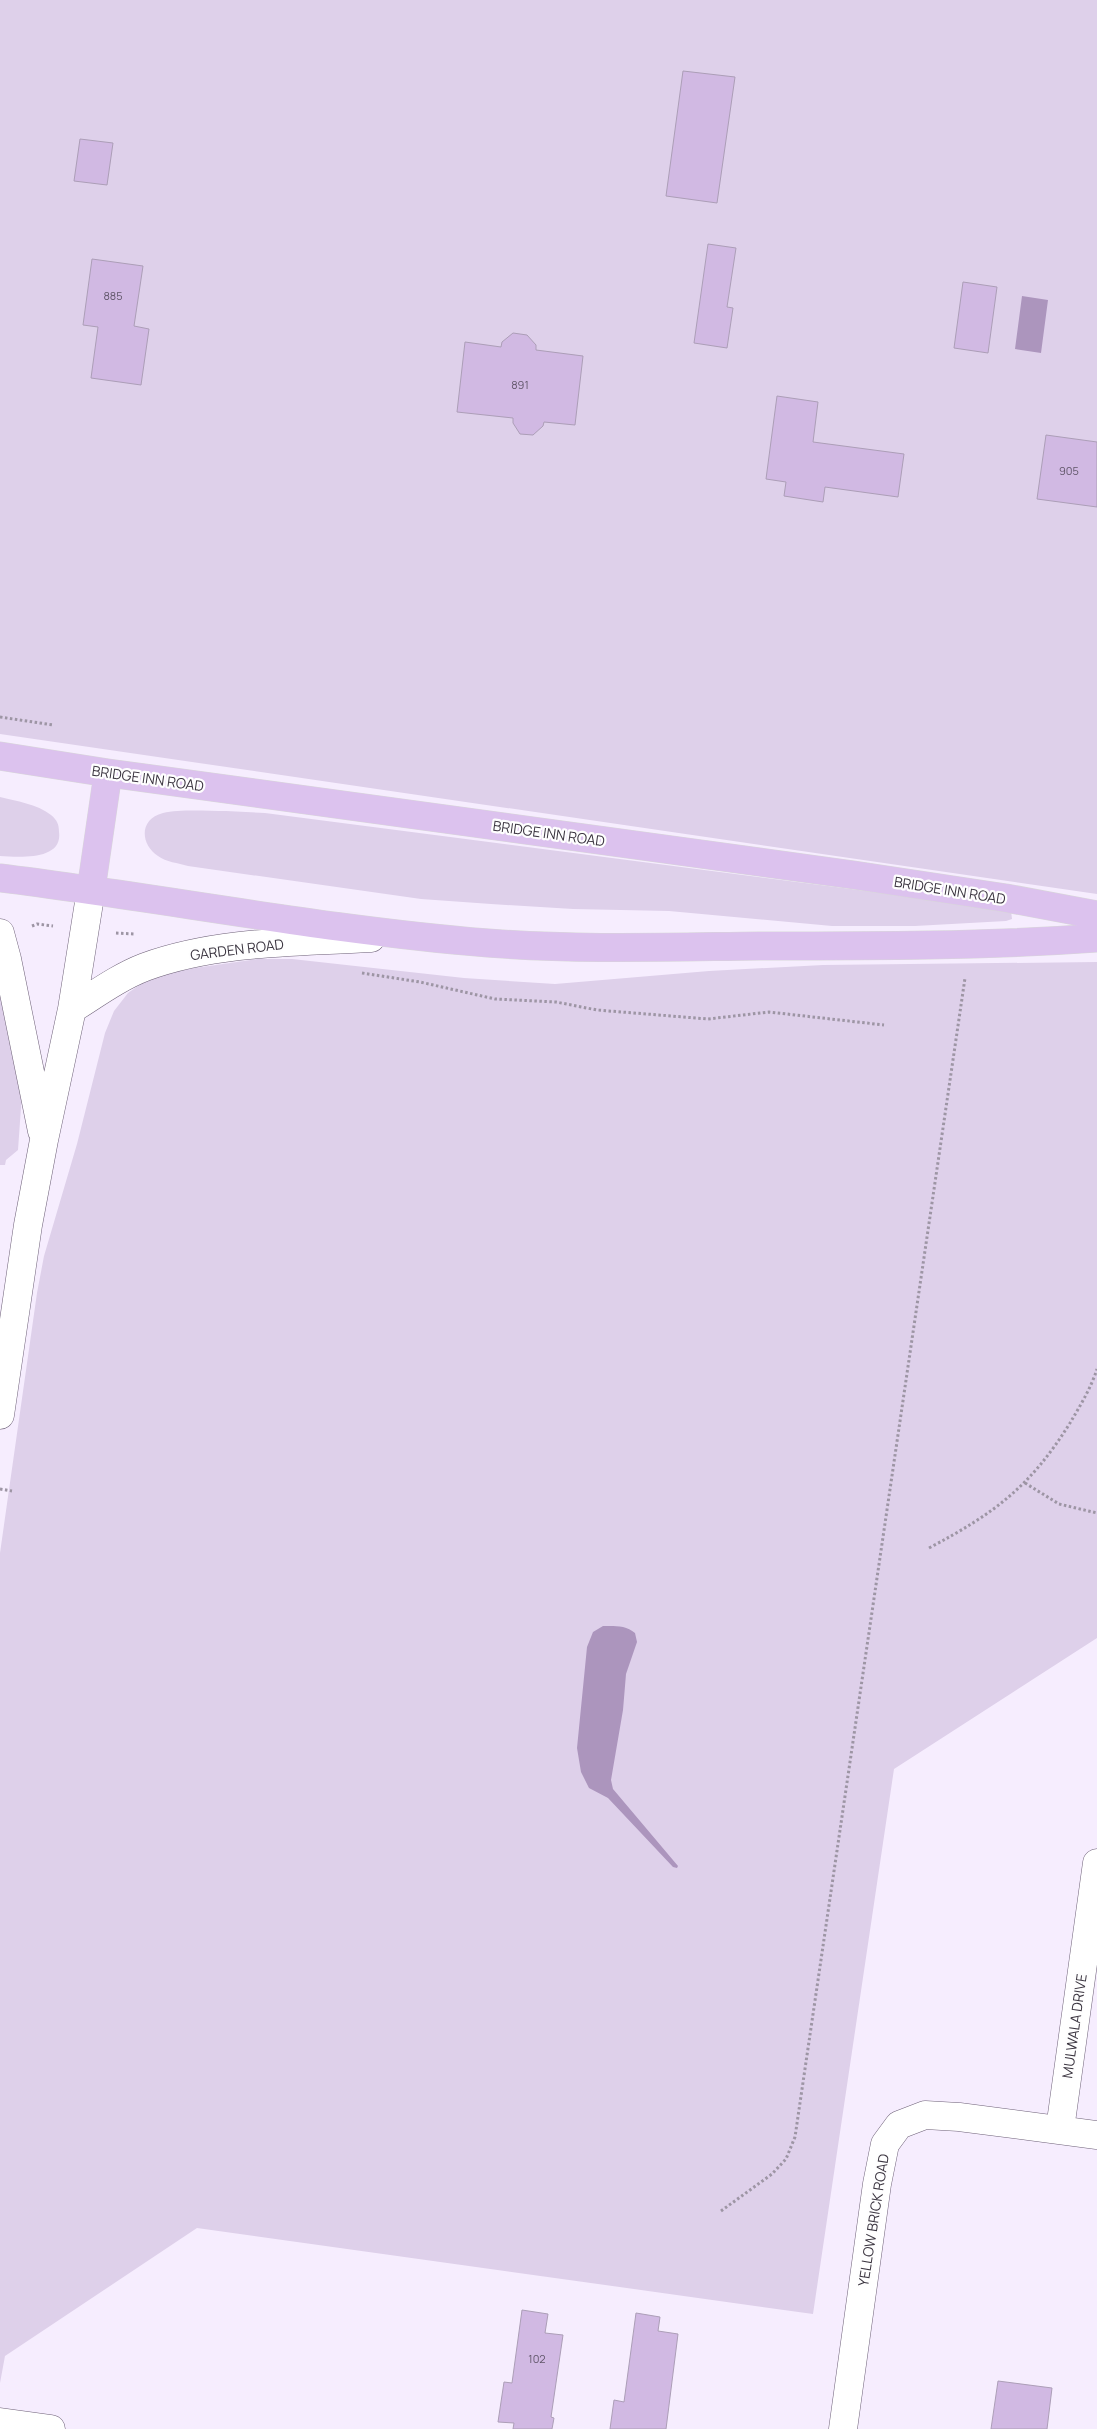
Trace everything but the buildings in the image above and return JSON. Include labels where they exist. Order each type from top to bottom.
[{"type":"main road","name":"BRIDGE INN ROAD","points":[[0,756],[108,773],[1006,898],[1097,915]]},
{"type":"main road","points":[[91,890],[108,773]]},
{"type":"main road","points":[[0,878],[415,936],[561,947],[970,944],[1097,938]]},
{"type":"street","points":[[0,1415],[2,1385],[28,1225],[72,1009],[91,890]]},
{"type":"street","points":[[0,933],[8,959],[44,1140]]},
{"type":"street","name":"GARDEN ROAD","points":[[72,1009],[113,982],[144,967],[183,956],[278,942],[415,936]]},
{"type":"street","name":"MULWALA DRIVE","points":[[1060,2129],[1097,1864]]},
{"type":"street","name":"YELLOW BRICK ROAD","points":[[843,2429],[877,2184],[885,2144],[899,2125],[925,2116],[959,2117],[1097,2135]]},
{"type":"street","points":[[0,2422],[51,2429]]},
{"type":"path","points":[[0,717],[53,725]]},
{"type":"path","points":[[721,2212],[772,2174],[786,2159],[795,2137],[935,1167],[970,944]]},
{"type":"path","points":[[353,972],[420,982],[495,999],[556,1002],[597,1010],[708,1019],[769,1012],[884,1025]]},
{"type":"path","points":[[929,1548],[979,1520],[1008,1500],[1025,1483],[1056,1444],[1082,1402],[1097,1369]]},
{"type":"path","points":[[1025,1483],[1059,1504],[1097,1514]]},
{"type":"path","points":[[0,1489],[12,1491]]},
{"type":"shaded area","points":[[0,0],[1097,0],[1097,894],[0,734]]},
{"type":"shaded area","points":[[1022,296],[1048,300],[1041,353],[1015,349]]},
{"type":"shaded area","points":[[0,797],[33,806],[53,817],[59,827],[58,841],[54,848],[47,853],[38,855],[0,856]]},
{"type":"shaded area","points":[[194,810],[265,813],[1006,909],[1011,911],[1012,919],[1006,921],[915,926],[832,926],[669,911],[573,909],[421,899],[188,866],[161,858],[152,851],[145,839],[146,826],[155,816],[163,813]]},
{"type":"shaded area","points":[[257,959],[292,959],[464,978],[555,984],[709,971],[823,965],[1097,962],[1097,1638],[894,1769],[813,2314],[197,2228],[5,2356],[0,2383],[0,1553],[37,1293],[44,1256],[77,1144],[105,1033],[114,1011],[128,993],[148,979],[174,971]]},
{"type":"shaded area","points":[[0,990],[22,1093],[18,1150],[6,1160],[5,1165],[0,1165]]},
{"type":"shaded area","points":[[603,1626],[620,1626],[628,1629],[635,1633],[637,1642],[626,1674],[623,1710],[611,1780],[613,1789],[678,1866],[677,1868],[673,1867],[608,1798],[589,1788],[581,1772],[577,1748],[587,1647],[593,1632]]}]
